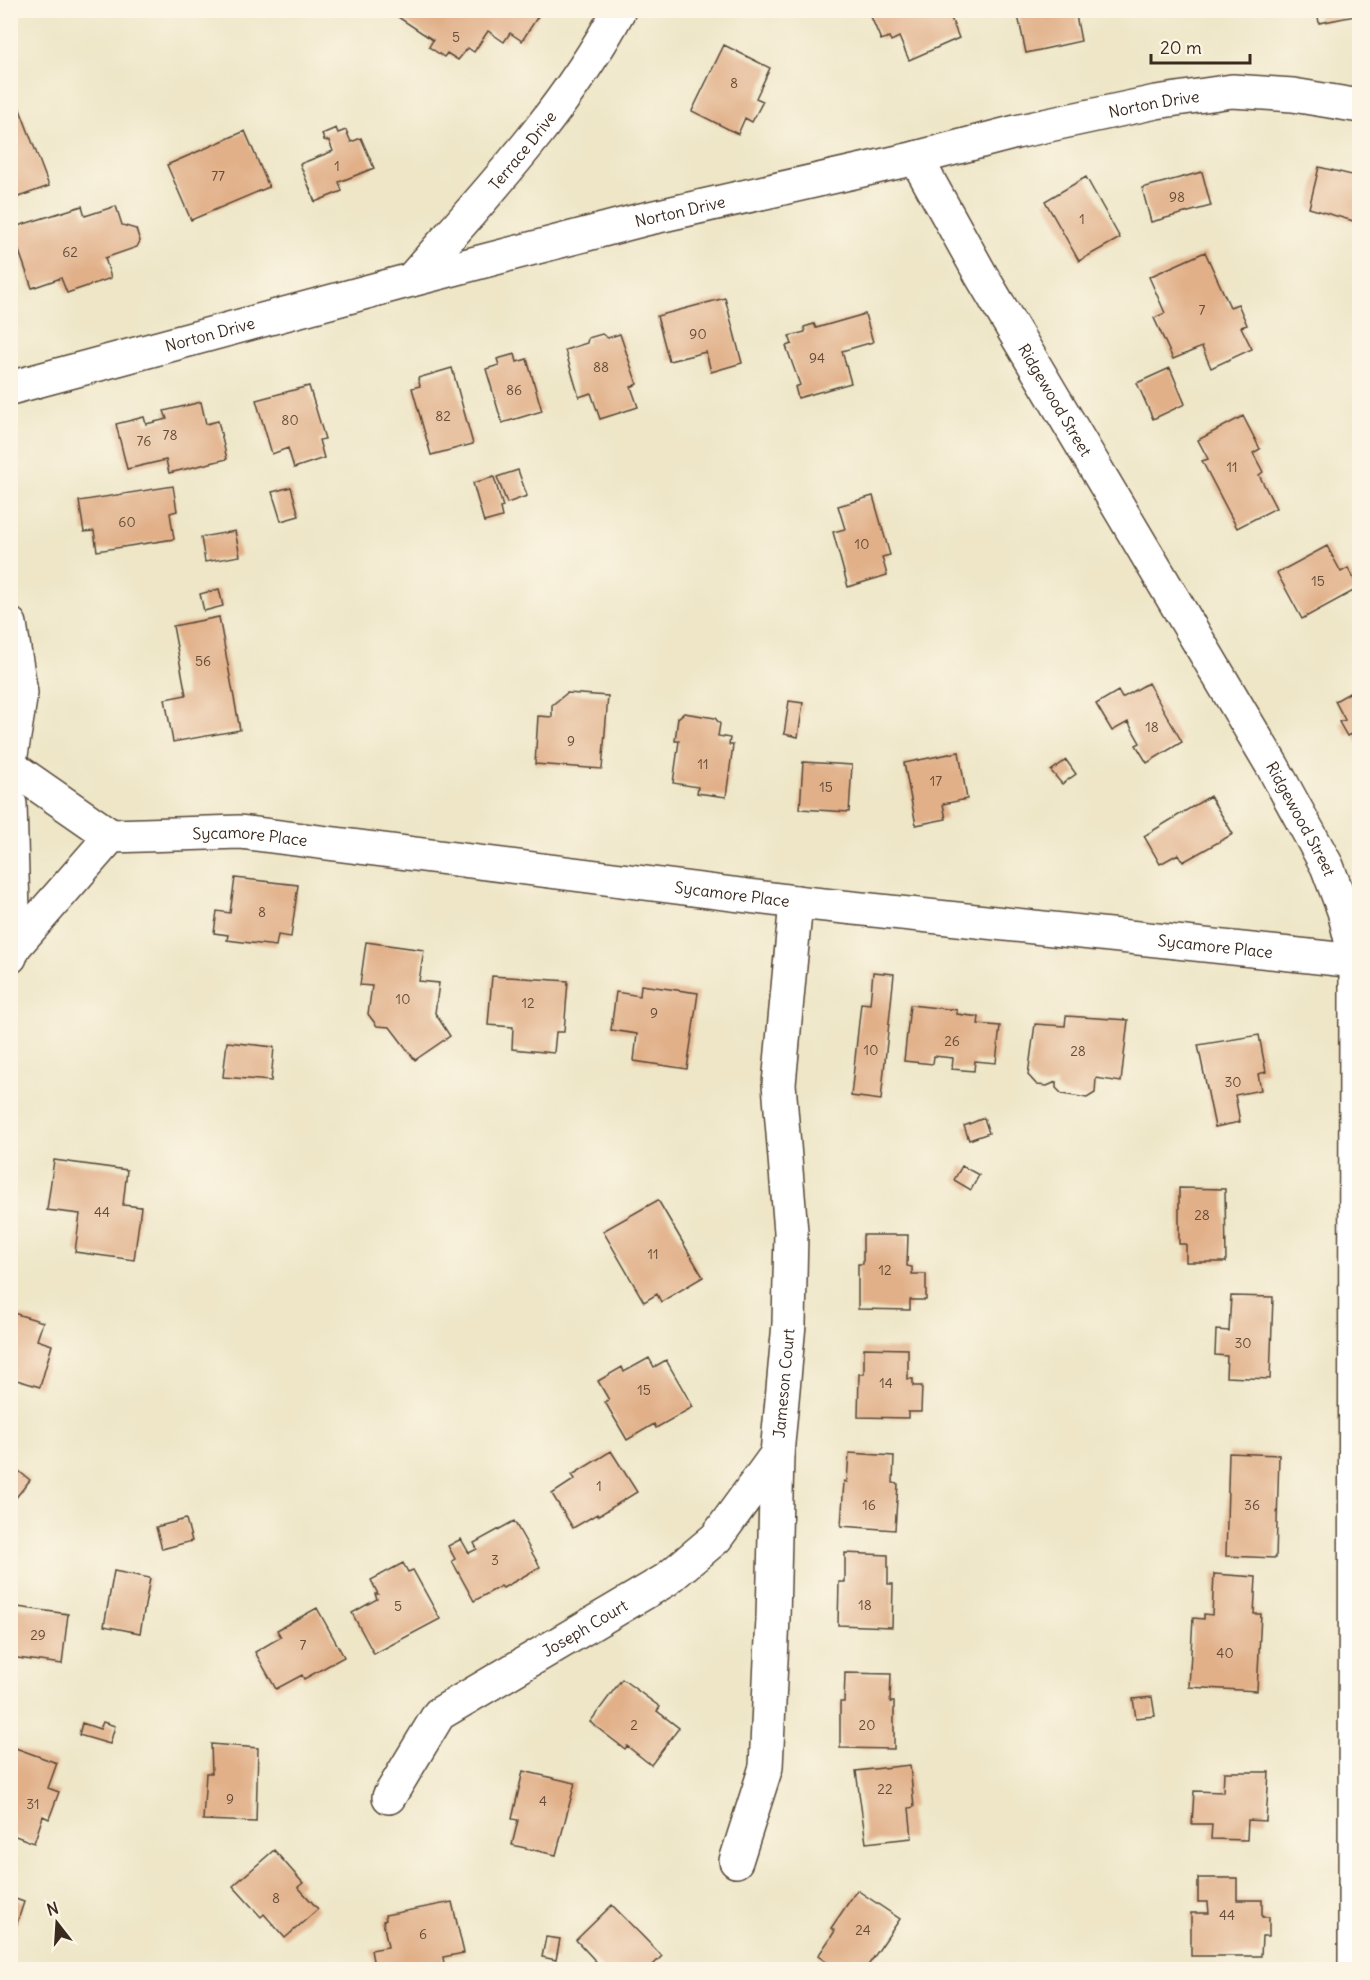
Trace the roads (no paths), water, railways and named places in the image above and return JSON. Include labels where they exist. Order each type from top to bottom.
[{"type":"street","name":"Terrace Drive","points":[[411,280],[533,140],[600,45],[619,10]]},
{"type":"street","name":"Norton Drive","points":[[10,388],[641,220],[916,158],[1016,132],[1156,102],[1232,91],[1293,95],[1359,106]]},
{"type":"street","name":"Ridgewood Street","points":[[916,158],[981,275],[1273,767],[1327,866],[1344,911],[1356,962],[1358,1695],[1355,1970]]},
{"type":"street","points":[[10,624],[21,693],[10,761]]},
{"type":"street","points":[[10,766],[111,836],[12,952]]},
{"type":"street","points":[[10,804],[12,952]]},
{"type":"street","name":"Sycamore Place","points":[[111,836],[240,832],[796,902],[1356,962]]},
{"type":"street","name":"Jameson Court","points":[[736,1861],[766,1767],[774,1618],[777,1454],[789,1324],[791,1232],[779,1084],[796,902]]},
{"type":"street","name":"Joseph Court","points":[[389,1797],[440,1714],[666,1580],[716,1538],[777,1454]]}]
